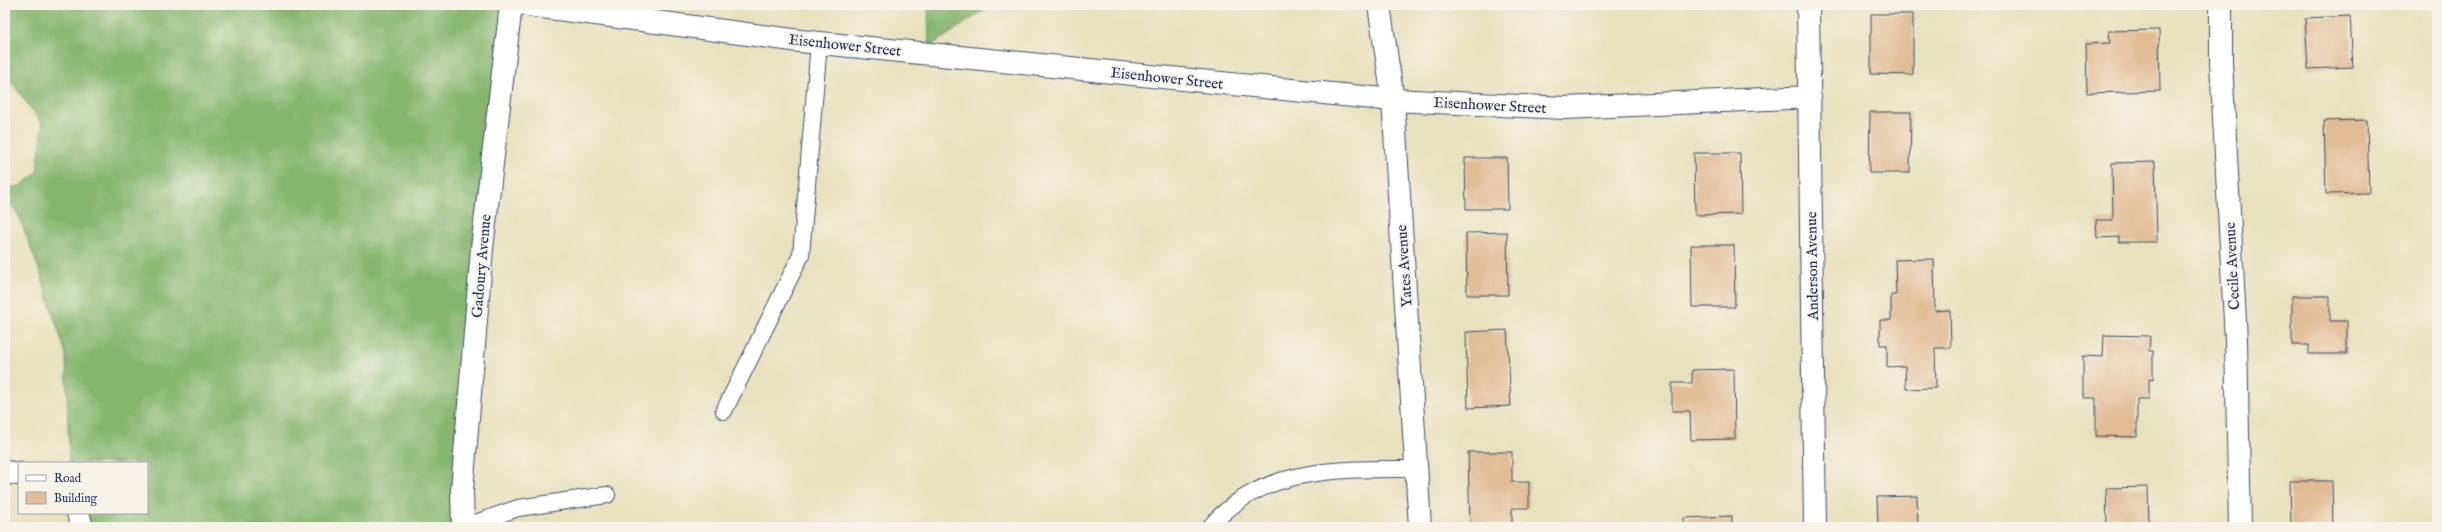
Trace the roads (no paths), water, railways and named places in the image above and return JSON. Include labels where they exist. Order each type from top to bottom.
[{"type":"street","name":"Gadoury Avenue","points":[[464,527],[462,490],[482,248],[511,5]]},
{"type":"street","name":"Eisenhower Street","points":[[527,5],[819,43],[1393,100],[1565,108],[1810,97]]},
{"type":"street","name":"Yates Avenue","points":[[1379,5],[1393,100],[1420,527]]},
{"type":"street","name":"Anderson Avenue","points":[[1808,5],[1815,527]]},
{"type":"street","name":"Cecile Avenue","points":[[2221,5],[2221,62],[2236,340],[2240,527]]},
{"type":"street","points":[[5,472],[18,474]]},
{"type":"street","points":[[78,514],[82,527]]},
{"type":"lane","points":[[724,411],[802,255],[819,43]]},
{"type":"lane","points":[[1210,527],[1222,513],[1247,494],[1288,479],[1337,470],[1417,469]]},
{"type":"lane","points":[[464,527],[518,508],[607,495]]}]
